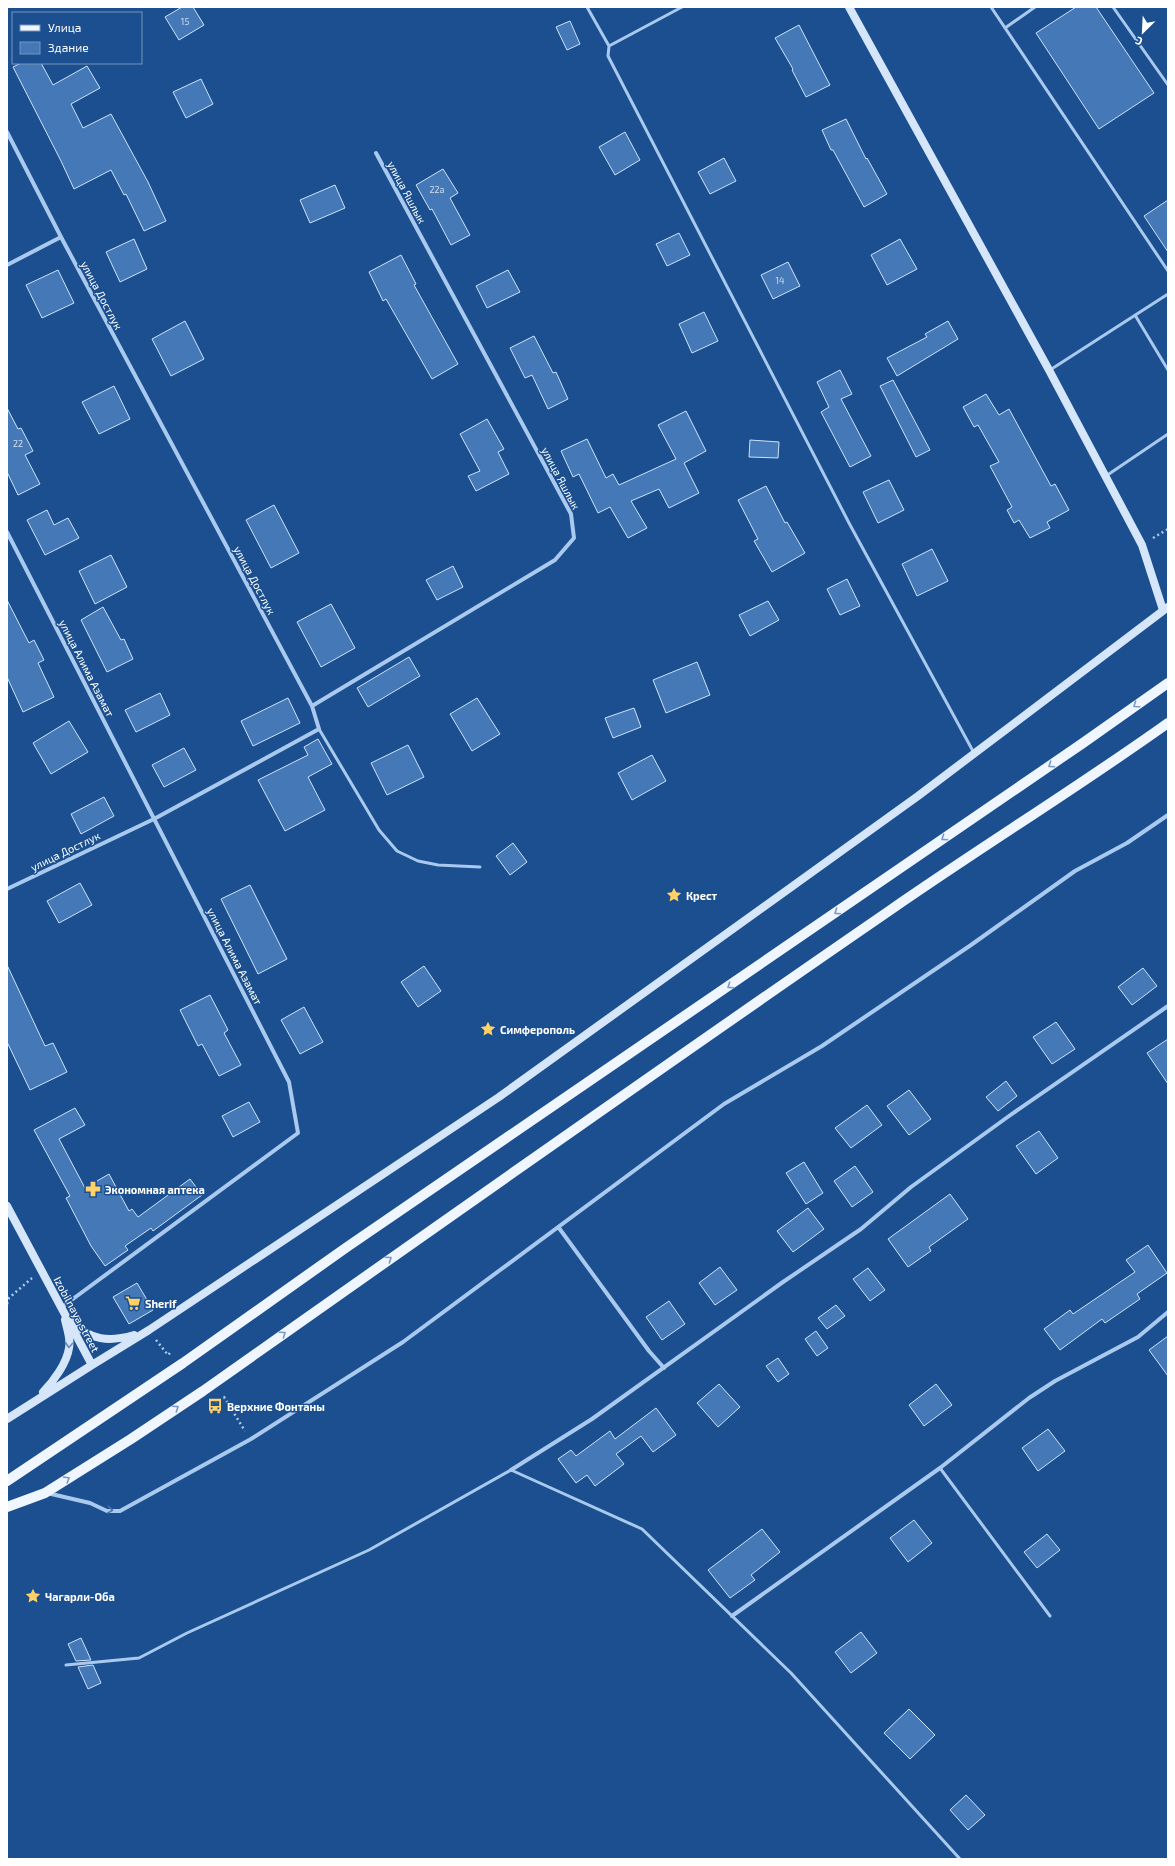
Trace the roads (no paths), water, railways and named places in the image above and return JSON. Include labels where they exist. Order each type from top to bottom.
[{"type":"main road","points":[[92,1364],[147,1331],[499,1097],[905,805],[1166,610],[1142,545],[1106,476],[849,7]]},
{"type":"main road","points":[[7,1481],[183,1363],[354,1243],[1083,743],[1168,683]]},
{"type":"main road","points":[[7,1507],[45,1493],[131,1439],[203,1391],[787,981],[964,859],[1107,767],[1168,723]]},
{"type":"main road","name":"Izobilnaya street","points":[[7,1206],[92,1364],[7,1419]]},
{"type":"main road","points":[[62,1308],[79,1328],[98,1338],[110,1340],[147,1331]]},
{"type":"main road","points":[[26,1407],[48,1387],[57,1376],[70,1349],[69,1336],[62,1308]]},
{"type":"street","name":"улица Достлук","points":[[7,132],[61,237],[312,706],[319,729],[154,819],[7,889]]},
{"type":"street","name":"улица Яшлык","points":[[312,706],[555,560],[574,538],[571,514],[376,153]]},
{"type":"street","points":[[7,266],[61,237]]},
{"type":"street","name":"улица Алима Азамат","points":[[7,532],[289,1082],[298,1133],[62,1308]]},
{"type":"street","points":[[45,1493],[90,1503],[107,1511],[120,1511],[251,1439],[403,1342],[559,1228],[724,1104],[822,1046],[971,945],[1075,871],[1127,843],[1168,815]]},
{"type":"street","points":[[511,1470],[592,1419],[861,1229],[911,1187],[1009,1116],[1168,1006]]},
{"type":"street","points":[[559,1228],[649,1351],[664,1368]]},
{"type":"street","points":[[732,1616],[940,1468],[1029,1398],[1055,1381],[1138,1337],[1168,1312]]},
{"type":"lane","points":[[587,7],[609,46],[608,56],[849,523],[974,754]]},
{"type":"lane","points":[[609,46],[682,7]]},
{"type":"lane","points":[[992,7],[1168,271]]},
{"type":"lane","points":[[1006,28],[1035,7]]},
{"type":"lane","points":[[1113,7],[1168,85]]},
{"type":"lane","points":[[1049,370],[1168,294]]},
{"type":"lane","points":[[1135,316],[1168,370]]},
{"type":"lane","points":[[1106,476],[1168,434]]},
{"type":"lane","points":[[319,729],[379,830],[397,851],[418,861],[438,865],[480,867]]},
{"type":"lane","points":[[940,1468],[1050,1616]]},
{"type":"lane","points":[[66,1665],[139,1658],[186,1633],[369,1550],[511,1470],[642,1529],[791,1673],[960,1859]]},
{"type":"place","name":"Крест","points":[[674,895]]},
{"type":"place","name":"Симферополь","points":[[488,1029]]},
{"type":"place","name":"Экономная аптека","points":[[93,1189]]},
{"type":"place","name":"Sherif","points":[[133,1303]]},
{"type":"place","name":"Верхние Фонтаны","points":[[215,1406]]},
{"type":"place","name":"Чагарли-Оба","points":[[33,1596]]}]
